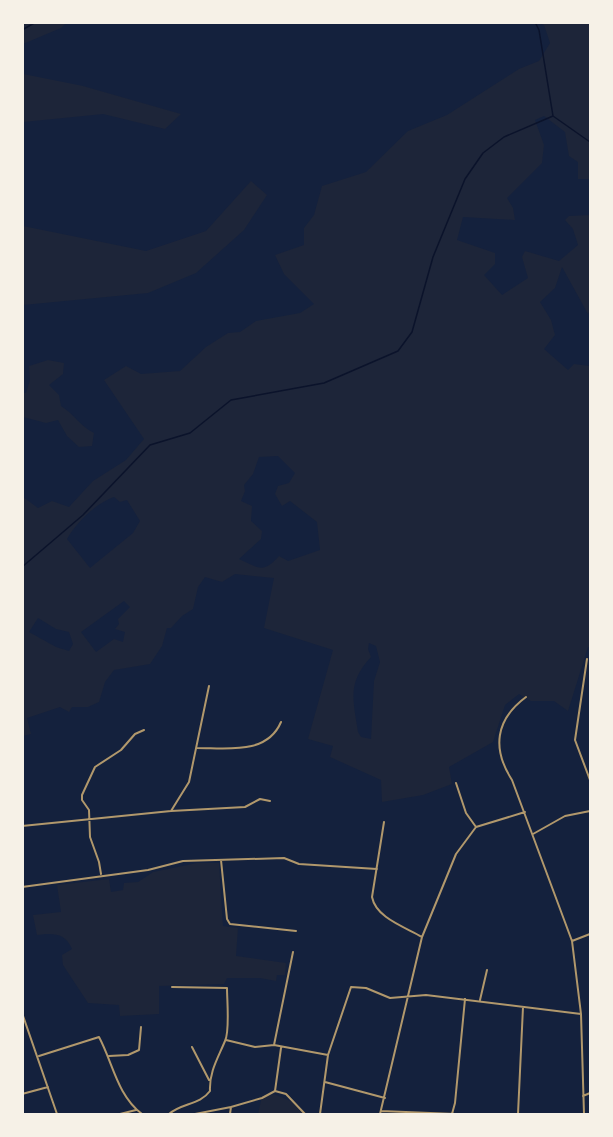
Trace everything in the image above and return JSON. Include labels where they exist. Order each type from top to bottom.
[{"type":"street","points":[[587,658],[575,740],[591,780]]},
{"type":"street","points":[[171,810],[189,782],[209,686]]},
{"type":"street","points":[[526,697],[510,709],[504,721],[499,746],[501,762],[512,780],[525,812],[572,941],[581,1014],[584,1114]]},
{"type":"street","points":[[197,748],[254,746],[268,740],[277,732],[281,722]]},
{"type":"street","points":[[101,874],[90,837],[89,810],[81,797],[90,774],[108,757],[121,750],[135,734],[144,730]]},
{"type":"street","points":[[456,783],[466,813],[476,827]]},
{"type":"street","points":[[22,826],[171,810],[245,807],[260,799],[270,801]]},
{"type":"street","points":[[533,834],[565,816],[591,811]]},
{"type":"street","points":[[465,999],[454,1114],[381,1113],[422,937],[456,854],[476,827],[525,812]]},
{"type":"street","points":[[384,822],[372,897],[374,906],[383,915],[422,937]]},
{"type":"street","points":[[22,887],[101,874],[148,870],[183,861],[284,858],[299,864],[377,869]]},
{"type":"street","points":[[221,860],[227,919],[230,924],[296,931]]},
{"type":"street","points":[[572,941],[591,934]]},
{"type":"street","points":[[274,1045],[293,952]]},
{"type":"street","points":[[480,1000],[487,970]]},
{"type":"street","points":[[172,987],[227,988],[226,1040],[219,1049],[209,1080]]},
{"type":"street","points":[[320,1114],[328,1055],[351,987],[366,988],[390,998],[426,995],[581,1014]]},
{"type":"street","points":[[518,1114],[523,1007]]},
{"type":"street","points":[[22,1012],[57,1114]]},
{"type":"street","points":[[109,1056],[128,1055],[139,1050],[141,1027]]},
{"type":"street","points":[[39,1056],[99,1037],[109,1056],[118,1085],[136,1110],[142,1114]]},
{"type":"street","points":[[226,1040],[255,1047],[274,1045],[328,1055]]},
{"type":"street","points":[[170,1114],[175,1108],[206,1096],[210,1091],[209,1080],[192,1047]]},
{"type":"street","points":[[275,1091],[281,1048]]},
{"type":"street","points":[[325,1082],[385,1098]]},
{"type":"street","points":[[22,1094],[48,1087]]},
{"type":"street","points":[[195,1114],[231,1107],[262,1098],[275,1091],[286,1094],[305,1114]]},
{"type":"street","points":[[583,1096],[591,1093]]},
{"type":"street","points":[[230,1114],[231,1107]]},
{"type":"street","points":[[120,1114],[136,1110]]},
{"type":"shaded area","points":[[23,22],[66,23],[61,28],[23,44]]},
{"type":"shaded area","points":[[539,23],[590,23],[590,179],[578,179],[578,162],[569,156],[565,132],[544,116],[535,120],[544,145],[542,163],[507,198],[513,208],[515,220],[463,217],[457,240],[495,253],[495,264],[484,275],[502,295],[528,278],[522,257],[525,251],[559,261],[578,245],[573,229],[565,220],[569,216],[590,215],[590,310],[588,314],[562,267],[555,288],[540,302],[551,320],[555,335],[544,349],[568,370],[574,364],[590,366],[590,647],[588,647],[568,711],[554,701],[531,701],[519,694],[505,705],[493,742],[449,767],[452,784],[423,795],[382,802],[381,780],[330,757],[333,746],[308,739],[333,650],[264,628],[274,578],[235,574],[222,582],[205,577],[198,587],[193,609],[182,616],[171,628],[167,628],[162,646],[150,664],[114,670],[105,682],[99,702],[88,707],[72,707],[69,712],[60,707],[27,718],[31,734],[23,736],[23,497],[38,508],[52,501],[69,507],[93,481],[126,460],[144,439],[104,380],[126,366],[141,374],[180,371],[206,347],[228,333],[240,332],[256,321],[300,313],[314,304],[284,274],[275,255],[304,245],[304,228],[314,215],[322,186],[366,172],[408,131],[447,115],[519,69],[539,61],[550,43],[544,25]],"holes":[[[278,456],[295,473],[289,483],[278,486],[275,494],[282,506],[290,501],[317,522],[320,550],[288,561],[279,556],[274,562],[260,568],[239,559],[261,539],[262,531],[251,521],[252,506],[241,501],[245,491],[244,485],[253,474],[259,457]],[[114,497],[120,502],[127,500],[140,521],[133,533],[90,568],[67,539],[87,514]],[[124,601],[130,607],[118,619],[119,624],[115,629],[125,632],[123,642],[114,639],[96,652],[81,632]],[[38,618],[56,629],[69,632],[73,644],[69,651],[56,647],[29,632]],[[369,643],[376,646],[380,662],[374,681],[371,739],[361,737],[358,732],[354,701],[358,675],[371,657],[368,649]]]},
{"type":"shaded area","points":[[23,74],[83,86],[181,114],[165,129],[103,114],[23,122]]},
{"type":"shaded area","points":[[251,181],[267,195],[244,230],[196,273],[148,293],[23,305],[23,226],[146,251],[206,231]]},
{"type":"shaded area","points":[[48,360],[64,363],[63,374],[49,385],[59,395],[61,406],[94,433],[92,446],[79,447],[67,436],[58,420],[46,423],[23,417],[23,393],[26,393],[30,380],[29,366]]},
{"type":"shaded area","points":[[197,863],[219,863],[223,926],[238,928],[236,956],[286,963],[285,975],[277,975],[276,981],[260,978],[227,978],[224,984],[159,986],[159,1014],[120,1016],[119,1005],[88,1003],[63,965],[62,955],[72,949],[69,943],[58,935],[37,935],[33,915],[61,912],[57,885],[109,879],[111,892],[123,890],[124,883],[138,882],[153,872]]},
{"type":"shaded area","points":[[274,1094],[293,1102],[303,1114],[258,1114],[262,1096]]},
{"type":"waterway","points":[[22,30],[36,22]]},
{"type":"waterway","points":[[535,22],[539,30],[553,116],[590,142]]},
{"type":"waterway","points":[[22,567],[83,515],[150,445],[190,433],[231,400],[324,383],[398,351],[412,332],[433,257],[465,179],[483,153],[504,137],[553,116]]}]
